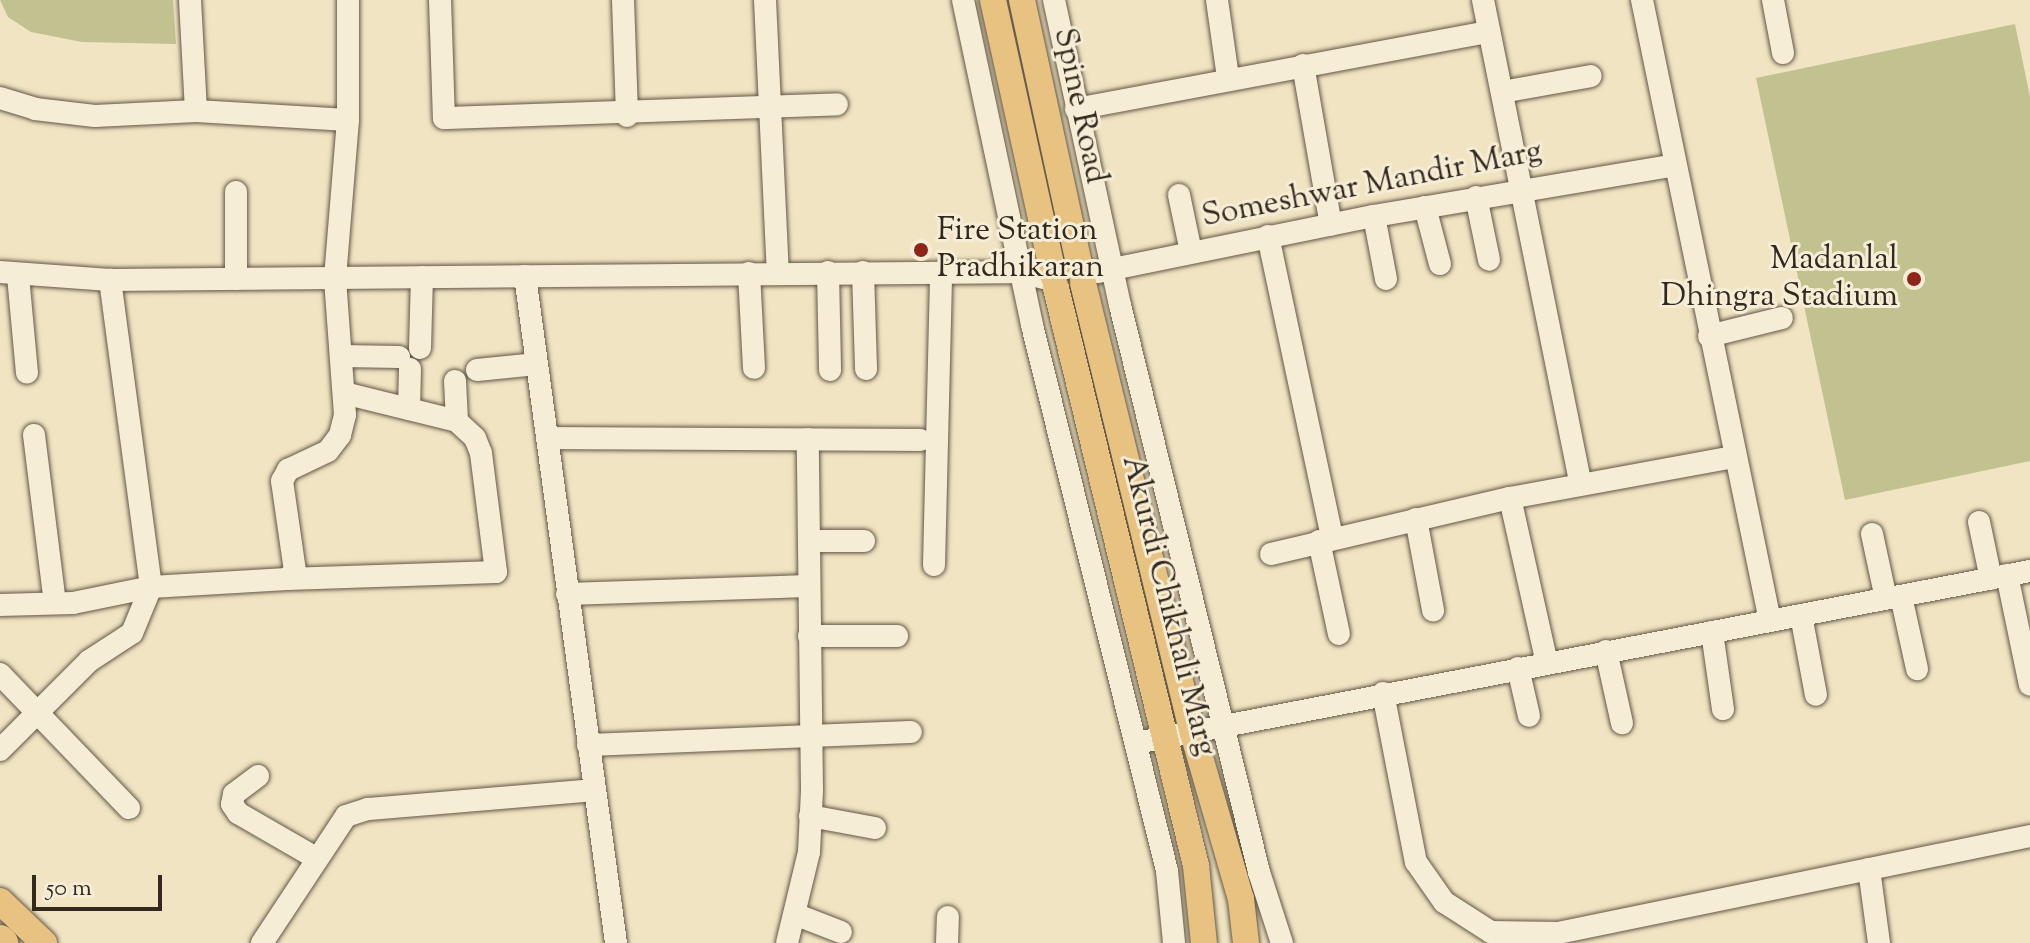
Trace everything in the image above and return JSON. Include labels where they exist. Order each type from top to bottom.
[{"type":"main road","name":"Akurdi Chikhali Marg","points":[[993,0],[1054,281],[1196,866],[1204,943]]},
{"type":"main road","name":"Spine Road","points":[[1022,0],[1082,277]]},
{"type":"main road","name":"Akurdi Chikhali Marg","points":[[1082,277],[1193,733],[1241,899],[1246,943]]},
{"type":"main road","points":[[1054,281],[1071,294],[1082,277]]},
{"type":"main road","points":[[0,901],[44,943]]},
{"type":"street","points":[[190,0],[196,111]]},
{"type":"street","points":[[287,579],[296,563],[282,481],[288,470],[328,451],[340,435],[344,393],[335,278],[348,120],[348,0]]},
{"type":"street","points":[[440,0],[444,118],[627,116],[837,104]]},
{"type":"street","points":[[623,0],[627,116]]},
{"type":"street","points":[[765,0],[778,272]]},
{"type":"street","points":[[963,0],[1020,272],[1167,871],[1174,943]]},
{"type":"street","points":[[1054,0],[1111,268],[1259,872],[1282,943]]},
{"type":"street","points":[[1217,0],[1228,77]]},
{"type":"street","points":[[1483,0],[1581,484]]},
{"type":"street","points":[[1642,0],[1770,621]]},
{"type":"street","points":[[1773,0],[1783,53]]},
{"type":"street","points":[[1076,109],[1228,77],[1489,32]]},
{"type":"street","points":[[1303,65],[1331,225]]},
{"type":"street","points":[[1502,92],[1591,76]]},
{"type":"street","points":[[0,98],[35,109],[95,116],[196,111],[348,120]]},
{"type":"street","name":"Someshwar Mandir Marg","points":[[1082,277],[1111,268],[1268,236],[1476,197],[1675,165]]},
{"type":"street","points":[[236,192],[236,279]]},
{"type":"street","points":[[1179,195],[1191,252]]},
{"type":"street","points":[[1476,197],[1489,260]]},
{"type":"street","points":[[1425,207],[1440,264]]},
{"type":"street","points":[[1374,216],[1386,279]]},
{"type":"street","points":[[1268,236],[1326,539],[1339,634]]},
{"type":"street","points":[[828,272],[830,370]]},
{"type":"street","points":[[863,272],[866,369]]},
{"type":"street","points":[[934,565],[941,272]]},
{"type":"street","points":[[27,373],[9,274],[110,280],[1020,272],[1054,281]]},
{"type":"street","points":[[749,273],[754,368]]},
{"type":"street","points":[[525,276],[616,943]]},
{"type":"street","points":[[420,348],[422,277]]},
{"type":"street","points":[[0,750],[89,661],[132,633],[151,587],[110,280]]},
{"type":"street","points":[[1709,336],[1782,318]]},
{"type":"street","points":[[341,356],[404,363],[409,409]]},
{"type":"street","points":[[477,370],[537,364]]},
{"type":"street","points":[[0,605],[55,603],[151,587],[496,572],[481,453],[457,421],[455,381]]},
{"type":"street","points":[[344,393],[457,421]]},
{"type":"street","points":[[34,435],[55,603]]},
{"type":"street","points":[[549,438],[920,440]]},
{"type":"street","points":[[787,943],[797,915],[810,816],[812,736],[808,439]]},
{"type":"street","points":[[1271,554],[1510,498],[1734,457]]},
{"type":"street","points":[[1510,498],[1547,663]]},
{"type":"street","points":[[1416,519],[1433,610]]},
{"type":"street","points":[[1979,522],[1999,577],[2030,685]]},
{"type":"street","points":[[1872,534],[1917,669]]},
{"type":"street","points":[[809,541],[864,541]]},
{"type":"street","points":[[1136,743],[1383,693],[2030,571]]},
{"type":"street","points":[[567,594],[809,586]]},
{"type":"street","points":[[1801,615],[1816,695]]},
{"type":"street","points":[[1712,632],[1723,709]]},
{"type":"street","points":[[809,636],[897,636]]},
{"type":"street","points":[[1606,651],[1622,723]]},
{"type":"street","points":[[1518,668],[1529,716]]},
{"type":"street","points":[[0,674],[35,715],[129,808]]},
{"type":"street","points":[[1383,693],[1416,862],[1444,902],[1491,932],[1558,933],[2030,836]]},
{"type":"street","points":[[588,745],[911,732]]},
{"type":"street","points":[[258,776],[234,794],[232,804],[238,813],[316,858]]},
{"type":"street","points":[[262,943],[346,816],[368,809],[593,790]]},
{"type":"street","points":[[810,816],[875,828]]},
{"type":"street","points":[[1869,869],[1879,943]]},
{"type":"street","points":[[797,915],[841,932]]},
{"type":"street","points":[[947,943],[948,917]]},
{"type":"green space","points":[[0,0],[173,0],[176,44],[82,42],[31,32],[8,17]]},
{"type":"green space","name":"Madanlal Dhingra Stadium","points":[[2015,24],[2030,97],[2030,461],[1845,500],[1756,78]]},
{"type":"place","name":"Fire Station Pradhikaran","points":[[921,250]]},
{"type":"place","name":"Madanlal Dhingra Stadium","points":[[1914,279]]}]
